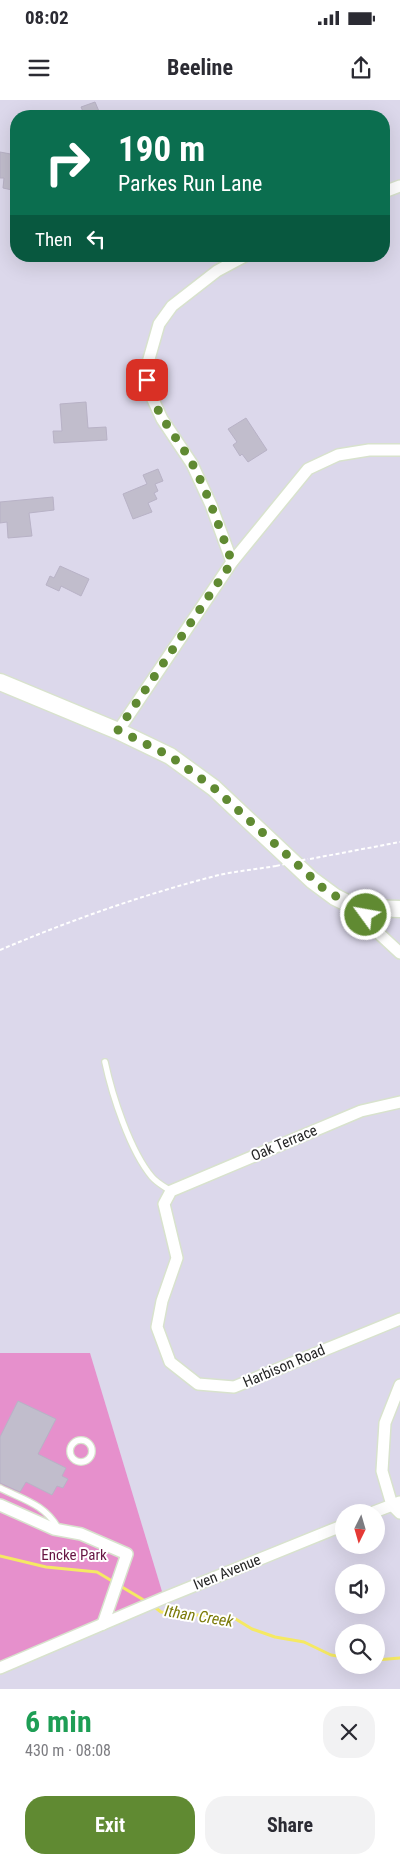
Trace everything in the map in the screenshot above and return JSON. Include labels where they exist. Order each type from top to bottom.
[{"type":"main road","points":[[0,682],[118,730],[170,756],[214,788],[323,888],[345,902],[365,908],[400,910]]},
{"type":"street","points":[[232,562],[211,505],[192,464],[162,419],[150,391],[147,366],[159,324],[172,306],[217,271],[234,262]]},
{"type":"street","points":[[118,730],[232,562],[308,470],[338,456],[369,450],[400,450]]},
{"type":"street","points":[[365,908],[372,927],[400,953]]},
{"type":"street","name":"Oak Terrace","points":[[171,1191],[361,1111],[400,1102]]},
{"type":"street","name":"Harbison Road","points":[[171,1191],[164,1204],[177,1258],[162,1301],[157,1328],[170,1362],[198,1384],[234,1387],[400,1319]]},
{"type":"street","points":[[397,1506],[382,1471],[385,1423],[400,1385]]},
{"type":"street","points":[[0,1505],[59,1530],[81,1534],[127,1554],[103,1624]]},
{"type":"street","name":"Iven Avenue","points":[[0,1668],[335,1529]]},
{"type":"lane","points":[[105,1062],[111,1091],[141,1161],[153,1179],[171,1191]]},
{"type":"lane","points":[[83,1440],[89,1443],[92,1454],[88,1460],[77,1462],[70,1457],[69,1450],[72,1442],[83,1440]]},
{"type":"lane","points":[[0,1488],[44,1510],[59,1530]]},
{"type":"path","points":[[0,950],[53,928],[169,889],[222,875],[400,842]]},
{"type":"green space","name":"Encke Park","points":[[0,1353],[90,1353],[164,1598],[0,1668]]},
{"type":"building","points":[[95,102],[98,110],[82,110],[81,107]]},
{"type":"building","points":[[0,152],[10,154],[10,190],[3,188],[4,178],[0,178]]},
{"type":"building","points":[[86,402],[88,428],[106,427],[107,440],[54,443],[53,431],[62,431],[60,404]]},
{"type":"building","points":[[246,418],[267,450],[248,462],[242,454],[240,456],[233,445],[237,442],[228,429]]},
{"type":"building","points":[[158,469],[163,481],[155,484],[158,491],[154,493],[157,499],[148,503],[152,512],[133,519],[123,494],[147,484],[143,475]]},
{"type":"building","points":[[53,497],[54,510],[29,513],[32,536],[8,538],[7,522],[0,523],[0,502]]},
{"type":"building","points":[[60,566],[89,579],[81,596],[61,586],[59,591],[46,585],[50,576],[54,578]]},
{"type":"building","points":[[18,1401],[56,1419],[38,1454],[66,1468],[62,1476],[68,1479],[63,1488],[57,1486],[52,1495],[26,1482],[20,1492],[0,1483],[0,1437]]},
{"type":"waterway","name":"Ithan Creek","points":[[0,1556],[46,1567],[97,1572],[147,1602]]},
{"type":"waterway","name":"Ithan Creek","points":[[152,1605],[161,1612],[234,1618],[252,1629],[275,1637],[304,1642],[335,1656]]},
{"type":"waterway","name":"Ithan Creek","points":[[385,1659],[400,1658]]},
{"type":"route","points":[[147,380],[162,419],[192,464],[211,505],[232,562],[118,730],[170,756],[214,788],[312,880],[335,897],[365,908],[366,915]]}]
